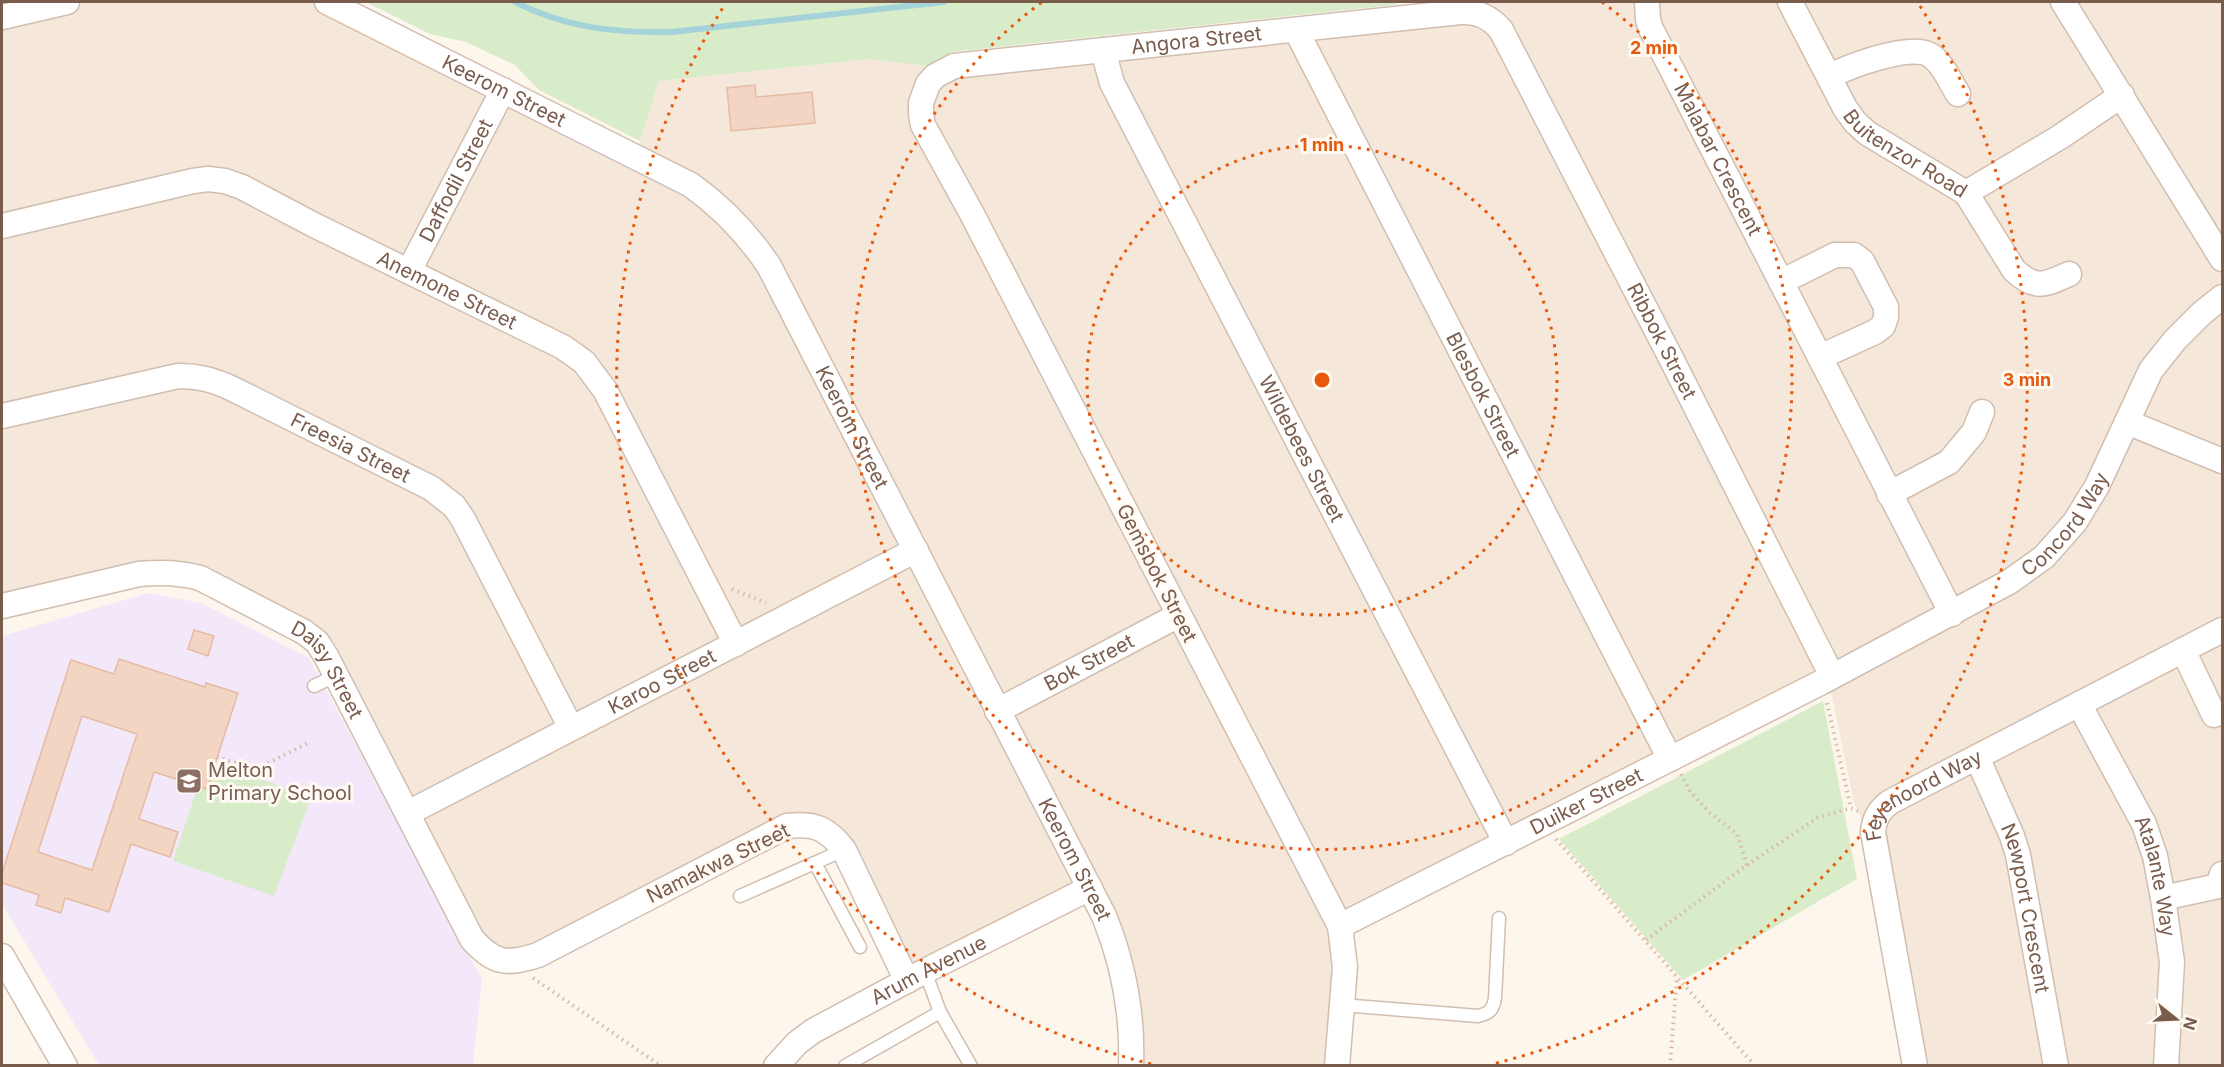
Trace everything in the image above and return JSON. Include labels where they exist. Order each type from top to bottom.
[{"type":"street","points":[[2,17],[68,2]]},
{"type":"street","name":"Keerom Street","points":[[327,2],[691,185],[727,213],[743,230],[769,266],[1090,888],[1112,937],[1124,974],[1132,1026],[1131,1065]]},
{"type":"street","name":"Malabar Crescent","points":[[1647,2],[1651,29],[1952,614]]},
{"type":"street","name":"Buitenzor Road","points":[[1791,2],[1845,108],[1855,122],[1867,133],[1966,193],[2060,137],[2122,95]]},
{"type":"street","points":[[2063,2],[2223,259]]},
{"type":"street","name":"Angora Street","points":[[923,93],[935,75],[954,66],[1460,12],[1482,15]]},
{"type":"street","name":"Ribbok Street","points":[[1482,15],[1489,18],[1501,30],[1674,364],[1827,679]]},
{"type":"street","name":"Blesbok Street","points":[[1296,30],[1670,759]]},
{"type":"street","name":"Wildebees Street","points":[[1103,50],[1112,83],[1506,843]]},
{"type":"street","points":[[1830,76],[1869,60],[1919,52],[1929,54],[1938,62],[1958,94]]},
{"type":"street","name":"Daffodil Street","points":[[409,272],[502,90]]},
{"type":"street","name":"Gemsbok Street","points":[[923,93],[921,103],[923,125],[972,214],[1340,926],[1345,967],[1337,1065]]},
{"type":"street","name":"Anemone Street","points":[[2,226],[208,179],[225,181],[242,187],[409,272],[563,346],[584,362],[605,390],[736,644]]},
{"type":"street","points":[[1966,193],[2014,270],[2025,280],[2046,285],[2069,274]]},
{"type":"street","points":[[1780,282],[1835,255],[1854,255],[1862,261],[1886,307],[1886,317],[1882,326],[1875,332],[1820,357]]},
{"type":"street","name":"Concord Way","points":[[1827,679],[2009,582],[2044,557],[2075,522],[2097,486],[2151,370],[2175,340],[2202,313],[2223,297]]},
{"type":"street","name":"Freesia Street","points":[[2,416],[178,376],[198,376],[233,389],[431,488],[454,506],[463,519],[571,728]]},
{"type":"street","points":[[1889,494],[1949,462],[1974,432],[1982,412]]},
{"type":"street","points":[[2127,422],[2223,461]]},
{"type":"street","name":"Karoo Street","points":[[408,813],[916,550]]},
{"type":"street","name":"Daisy Street","points":[[2,606],[139,574],[182,573],[200,578],[304,632],[317,642],[337,675],[472,939],[485,954],[517,961]]},
{"type":"street","name":"Bok Street","points":[[997,711],[1179,615]]},
{"type":"street","name":"Feyenoord Way","points":[[1915,1065],[1874,841],[1876,817],[1890,802],[2223,630]]},
{"type":"street","points":[[2183,650],[2214,715]]},
{"type":"street","name":"Duiker Street","points":[[1340,926],[1827,679]]},
{"type":"street","name":"Atalante Way","points":[[2079,704],[2144,824],[2152,848],[2163,898],[2172,962],[2166,1065]]},
{"type":"street","name":"Newport Crescent","points":[[1977,757],[2018,855],[2056,1065]]},
{"type":"street","name":"Namakwa Street","points":[[517,961],[538,955],[787,825],[805,824],[818,827],[833,836],[844,850],[916,976]]},
{"type":"street","points":[[2163,898],[2221,883]]},
{"type":"street","name":"Arum Avenue","points":[[776,1065],[796,1043],[813,1031],[1090,888]]},
{"type":"street","points":[[2,956],[65,1065]]},
{"type":"lane","points":[[314,686],[337,675]]},
{"type":"lane","points":[[740,896],[844,850]]},
{"type":"lane","points":[[815,863],[860,947]]},
{"type":"lane","points":[[1342,1005],[1478,1016],[1488,1014],[1493,1008],[1495,998],[1499,918]]},
{"type":"lane","points":[[916,976],[971,1065]]},
{"type":"lane","points":[[845,1065],[940,1012]]},
{"type":"path","points":[[1827,679],[1851,808]]},
{"type":"path","points":[[217,757],[256,770],[310,742]]},
{"type":"path","points":[[1670,759],[1679,770],[1691,793],[1710,813],[1737,834],[1747,865]]},
{"type":"path","points":[[1645,941],[1747,865],[1817,818],[1851,808],[1876,817]]},
{"type":"path","points":[[1556,839],[1755,1065]]},
{"type":"path","points":[[517,961],[661,1065]]},
{"type":"path","points":[[1670,1065],[1677,976]]},
{"type":"shaded area","points":[[65,2],[329,2],[636,154],[659,81],[869,59],[942,68],[1477,12],[1483,2],[2222,2],[2222,1065],[1913,1065],[1872,841],[1854,803],[1828,677],[1338,926],[1334,1065],[1133,1065],[1134,1036],[1088,886],[905,980],[844,851],[805,827],[539,956],[496,960],[325,657],[182,576],[2,609],[2,17]]},
{"type":"shaded area","name":"Melton Primary School","points":[[148,593],[201,603],[309,658],[482,979],[473,1065],[99,1065],[2,904],[2,636]]},
{"type":"green space","points":[[366,2],[1401,2],[1393,5],[951,52],[950,61],[935,67],[869,59],[659,81],[640,141],[539,90],[515,65],[466,42],[430,34]]},
{"type":"green space","points":[[1823,701],[1857,879],[1683,980],[1559,839]]},
{"type":"green space","points":[[215,763],[311,798],[274,896],[173,861],[198,786],[207,789]]},
{"type":"building","points":[[755,85],[756,97],[812,92],[815,123],[731,131],[727,88]]},
{"type":"building","points":[[194,630],[214,636],[208,656],[188,649]]},
{"type":"building","points":[[119,659],[205,687],[206,683],[238,693],[207,789],[154,772],[139,819],[178,832],[170,857],[131,844],[109,912],[65,898],[61,913],[36,905],[39,895],[2,883],[2,873],[71,660],[114,674]],"holes":[[[82,716],[137,734],[92,870],[38,852]]]},
{"type":"waterway","points":[[515,2],[534,11],[572,23],[611,30],[651,32],[672,32],[944,2]]},
{"type":"place","name":"Melton Primary School","points":[[189,781]]}]
